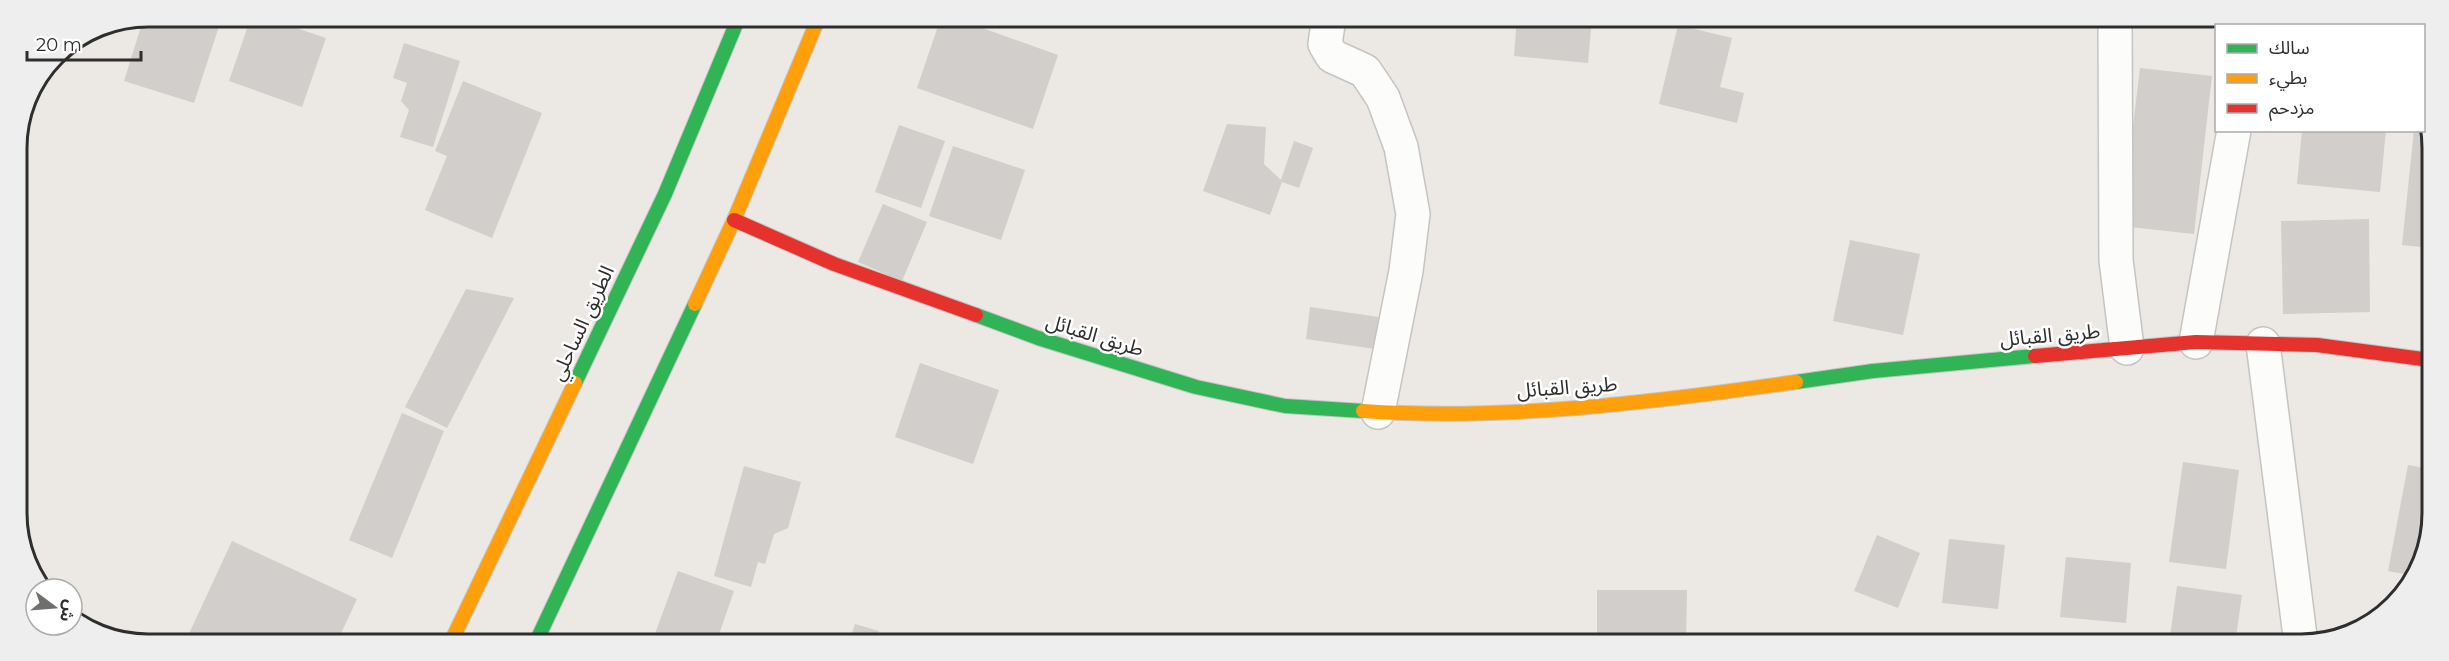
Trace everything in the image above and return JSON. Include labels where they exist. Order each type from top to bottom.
[{"type":"main road","name":"الطريق الساحلي","points":[[455,634],[665,194],[735,27]]},
{"type":"main road","points":[[540,634],[734,220],[815,27]]},
{"type":"main road","name":"طريق القبائل","points":[[734,220],[834,264],[1038,338],[1196,387],[1285,406],[1378,412],[1474,413],[1598,405],[1741,390],[1873,371],[2196,342],[2317,345],[2422,359]]},
{"type":"street","points":[[1328,27],[1325,44],[1332,56],[1365,71],[1383,98],[1401,147],[1413,214],[1406,271],[1378,412]]},
{"type":"street","points":[[2115,27],[2116,260],[2127,348]]},
{"type":"street","points":[[2196,342],[2234,132]]},
{"type":"street","points":[[2263,344],[2300,634]]},
{"type":"building","points":[[141,27],[219,27],[194,103],[124,81]]},
{"type":"building","points":[[248,27],[293,27],[326,38],[302,107],[229,81]]},
{"type":"building","points":[[938,27],[980,27],[1058,55],[1033,129],[917,88]]},
{"type":"building","points":[[1516,27],[1591,27],[1588,63],[1514,56]]},
{"type":"building","points":[[1678,27],[1732,38],[1720,87],[1744,93],[1737,123],[1659,104]]},
{"type":"building","points":[[404,43],[460,61],[433,147],[400,137],[409,110],[401,101],[407,83],[393,78]]},
{"type":"building","points":[[2140,68],[2212,76],[2194,234],[2121,226]]},
{"type":"building","points":[[463,81],[542,113],[492,238],[425,210],[447,156],[435,151]]},
{"type":"building","points":[[1227,124],[1266,127],[1264,164],[1281,180],[1294,141],[1313,148],[1299,188],[1282,182],[1270,215],[1203,191]]},
{"type":"building","points":[[899,125],[945,141],[921,208],[875,192]]},
{"type":"building","points":[[2302,132],[2386,132],[2380,192],[2297,184]]},
{"type":"building","points":[[2414,132],[2421,132],[2422,247],[2402,245]]},
{"type":"building","points":[[953,146],[1025,170],[1001,240],[929,216]]},
{"type":"building","points":[[883,204],[927,222],[902,281],[858,262]]},
{"type":"building","points":[[2369,219],[2370,312],[2283,314],[2281,221]]},
{"type":"building","points":[[1850,240],[1920,254],[1903,335],[1833,321]]},
{"type":"building","points":[[466,289],[514,298],[447,428],[405,407]]},
{"type":"building","points":[[1310,307],[1386,318],[1382,350],[1306,339]]},
{"type":"building","points":[[920,363],[999,390],[973,464],[895,437]]},
{"type":"building","points":[[402,413],[444,431],[392,558],[349,540]]},
{"type":"building","points":[[2183,462],[2239,470],[2226,569],[2169,562]]},
{"type":"building","points":[[2408,465],[2422,468],[2421,528],[2416,552],[2405,574],[2388,571]]},
{"type":"building","points":[[744,466],[801,482],[788,528],[774,534],[765,564],[758,562],[751,587],[714,576]]},
{"type":"building","points":[[1877,535],[1920,553],[1898,608],[1854,591]]},
{"type":"building","points":[[1949,539],[2005,545],[1998,609],[1942,603]]},
{"type":"building","points":[[232,541],[357,599],[341,634],[189,634]]},
{"type":"building","points":[[2066,557],[2131,563],[2126,623],[2060,617]]},
{"type":"building","points":[[678,571],[734,591],[719,634],[655,634]]},
{"type":"building","points":[[2177,586],[2242,595],[2236,634],[2170,634]]},
{"type":"building","points":[[1597,590],[1687,590],[1686,634],[1597,634]]},
{"type":"building","points":[[855,624],[879,631],[878,634],[852,634]]},
{"type":"traffic: fast","points":[[575,383],[665,194],[735,27]]},
{"type":"traffic: fast","points":[[540,634],[695,304]]},
{"type":"traffic: fast","points":[[976,315],[1038,338],[1196,387],[1285,406],[1363,411]]},
{"type":"traffic: fast","points":[[1796,382],[1873,371],[2035,356]]},
{"type":"traffic: slow","points":[[695,304],[734,220],[815,27]]},
{"type":"traffic: slow","points":[[1363,411],[1470,414],[1580,408],[1796,382]]},
{"type":"traffic: slow","points":[[455,634],[575,383]]},
{"type":"traffic: jam","points":[[734,220],[834,264],[976,315]]},
{"type":"traffic: jam","points":[[2035,356],[2196,342],[2317,345],[2422,359]]}]
